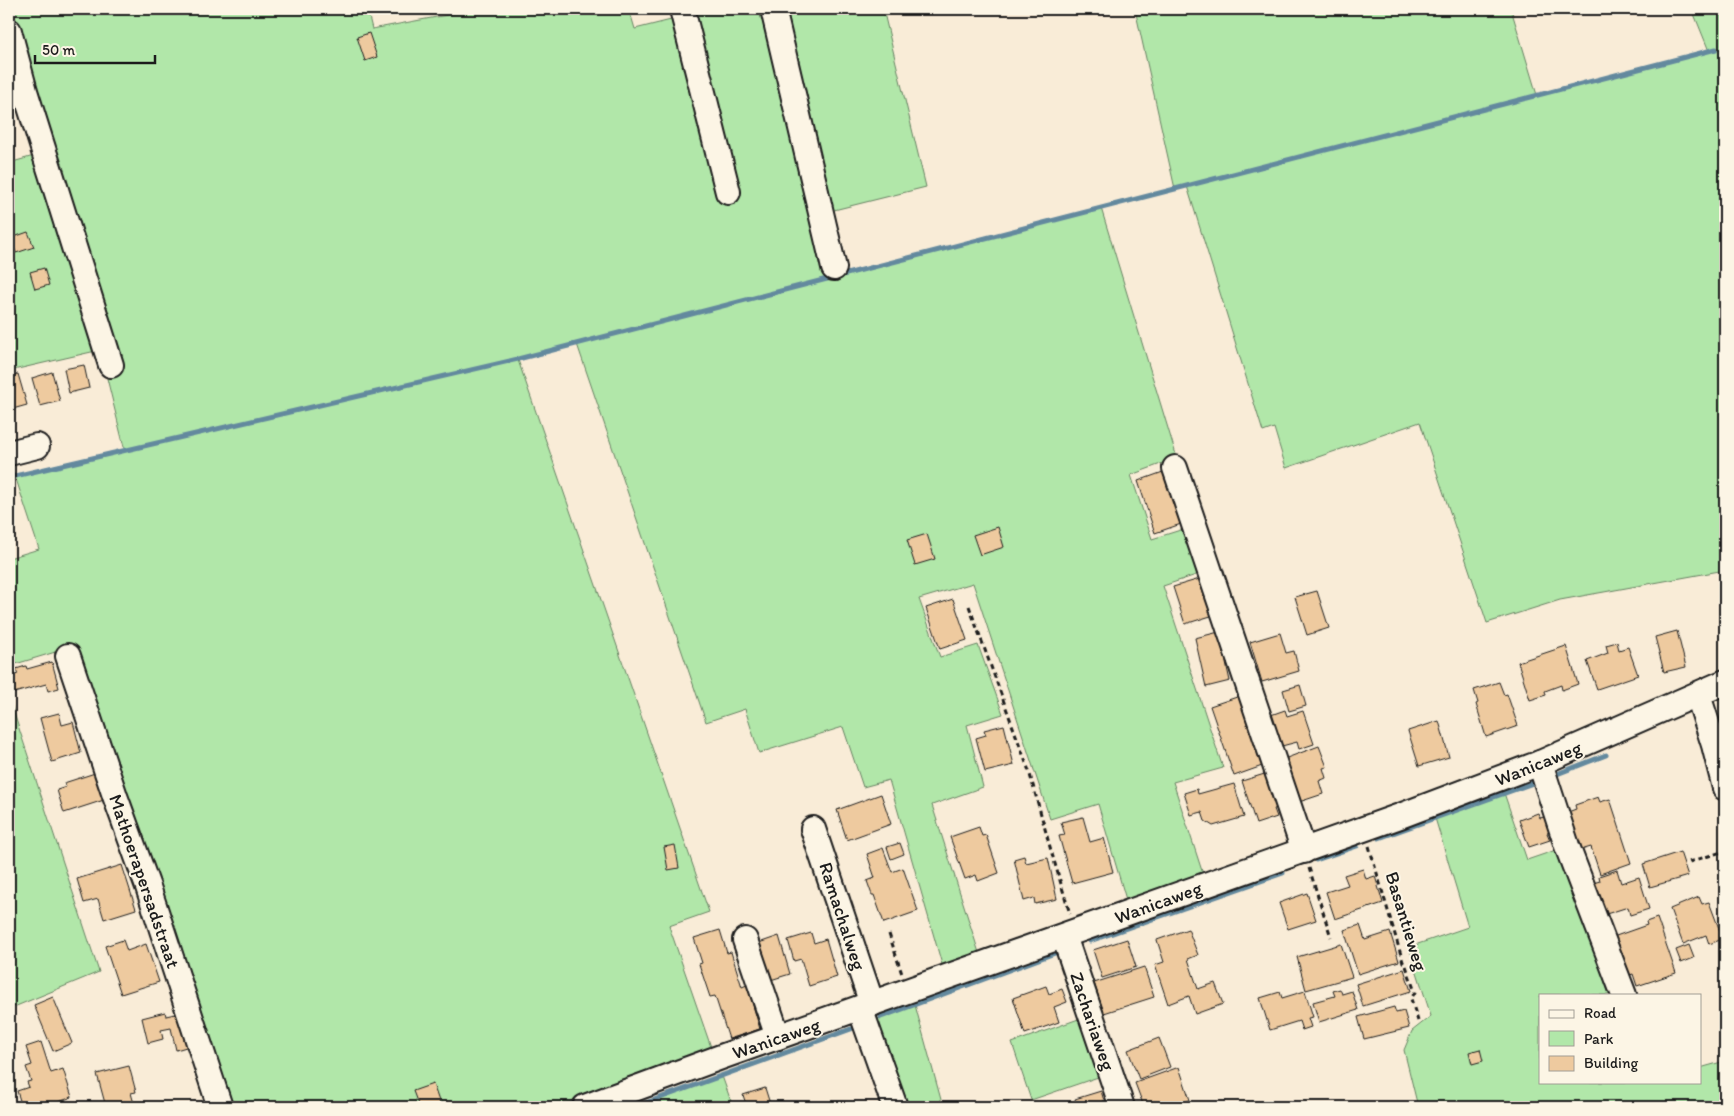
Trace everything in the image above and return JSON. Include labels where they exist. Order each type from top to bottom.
[{"type":"street","points":[[682,9],[728,192]]},
{"type":"street","points":[[773,9],[834,268]]},
{"type":"street","points":[[9,31],[25,91],[111,365]]},
{"type":"street","points":[[9,453],[37,446]]},
{"type":"street","points":[[1175,468],[1304,850]]},
{"type":"street","name":"Mathoerapersadstraat","points":[[68,656],[148,887],[220,1107]]},
{"type":"street","name":"Wanicaweg","points":[[585,1107],[1364,829],[1540,763],[1725,682]]},
{"type":"street","points":[[1698,695],[1725,788]]},
{"type":"street","points":[[1540,763],[1567,846],[1624,994]]},
{"type":"street","name":"Ramachalweg","points":[[813,828],[895,1107]]},
{"type":"street","name":"Zachariaweg","points":[[1070,934],[1122,1107]]},
{"type":"street","points":[[745,940],[778,1037]]},
{"type":"path","points":[[969,606],[1029,771],[1050,847],[1070,934]]},
{"type":"path","name":"Basantieweg","points":[[1364,829],[1403,962],[1415,992],[1411,999],[1418,1021]]},
{"type":"path","points":[[1304,850],[1331,937]]},
{"type":"path","points":[[1689,862],[1725,851]]},
{"type":"path","points":[[889,934],[908,991]]},
{"type":"green space","points":[[9,9],[367,9],[372,29],[469,11],[469,9],[629,9],[635,29],[679,18],[690,9],[764,9],[830,277],[1101,208],[1177,458],[1131,475],[1152,539],[1190,527],[1205,572],[1163,586],[1223,768],[1173,782],[1203,874],[1127,903],[1098,804],[1050,819],[973,583],[919,599],[940,657],[978,645],[1003,714],[967,725],[983,787],[932,805],[980,956],[943,968],[889,780],[863,787],[843,727],[759,753],[745,709],[706,722],[577,344],[518,360],[709,912],[669,926],[712,1050],[556,1107],[305,1107],[303,1104],[296,1107],[229,1107],[72,647],[9,666],[9,558],[39,549],[15,476],[125,451],[100,350],[9,371],[9,163],[48,152]]},
{"type":"green space","points":[[776,9],[883,9],[926,187],[826,212]]},
{"type":"green space","points":[[1135,9],[1511,9],[1537,95],[1709,51],[1692,9],[1725,9],[1725,570],[1560,600],[1487,623],[1420,422],[1286,468],[1274,428],[1263,432],[1187,186],[1175,189]]},
{"type":"green space","points":[[9,698],[99,972],[9,1009]]},
{"type":"green space","points":[[1504,793],[1527,860],[1562,848],[1609,994],[1539,994],[1539,1084],[1702,1084],[1702,1067],[1725,1061],[1725,1107],[1418,1107],[1404,1050],[1412,1031],[1431,1016],[1409,947],[1468,927],[1435,818]]},
{"type":"green space","points":[[915,1005],[943,1107],[902,1107],[872,1021]]},
{"type":"green space","points":[[1084,1017],[1104,1075],[1031,1100],[1012,1043]]},
{"type":"green space","points":[[722,1076],[733,1107],[635,1107]]},
{"type":"building","points":[[369,33],[377,57],[365,61],[357,37]]},
{"type":"building","points":[[28,232],[34,247],[16,253],[11,238]]},
{"type":"building","points":[[44,268],[49,285],[35,289],[30,272]]},
{"type":"building","points":[[84,365],[89,388],[69,393],[64,369]]},
{"type":"building","points":[[52,372],[60,401],[40,406],[32,378]]},
{"type":"building","points":[[18,374],[27,405],[9,410],[9,376]]},
{"type":"building","points":[[1163,472],[1181,524],[1155,533],[1138,481]]},
{"type":"building","points":[[998,527],[1004,547],[980,555],[973,535]]},
{"type":"building","points":[[927,534],[935,559],[915,565],[907,540]]},
{"type":"building","points":[[1203,578],[1214,615],[1185,624],[1173,587]]},
{"type":"building","points":[[1317,591],[1329,628],[1307,635],[1295,597]]},
{"type":"building","points":[[953,599],[967,640],[940,649],[926,608]]},
{"type":"building","points":[[1677,631],[1686,667],[1664,672],[1655,637]]},
{"type":"building","points":[[1219,632],[1230,681],[1206,687],[1195,638]]},
{"type":"building","points":[[1280,633],[1286,653],[1294,651],[1299,671],[1262,682],[1250,642]]},
{"type":"building","points":[[1617,642],[1619,650],[1628,647],[1638,675],[1597,689],[1587,661],[1608,653],[1606,645]]},
{"type":"building","points":[[1566,646],[1578,684],[1562,690],[1561,685],[1545,691],[1546,695],[1530,700],[1518,662]]},
{"type":"building","points":[[52,662],[59,688],[48,691],[46,684],[14,693],[9,677],[18,674],[16,669],[26,666],[27,669]]},
{"type":"building","points":[[1499,682],[1504,695],[1507,694],[1518,726],[1486,737],[1476,704],[1478,703],[1474,690]]},
{"type":"building","points":[[1300,685],[1306,706],[1289,711],[1283,690]]},
{"type":"building","points":[[1246,694],[1265,765],[1234,776],[1210,706]]},
{"type":"building","points":[[1285,710],[1287,716],[1303,711],[1314,744],[1299,749],[1297,742],[1278,747],[1268,716]]},
{"type":"building","points":[[59,713],[62,725],[73,722],[81,753],[52,762],[40,718]]},
{"type":"building","points":[[1439,721],[1449,757],[1419,766],[1408,731]]},
{"type":"building","points":[[1004,725],[1014,765],[985,772],[976,738],[986,735],[984,730]]},
{"type":"building","points":[[1319,746],[1327,767],[1323,768],[1326,778],[1319,781],[1323,794],[1299,802],[1284,759]]},
{"type":"building","points":[[1271,772],[1282,806],[1274,809],[1277,817],[1256,824],[1242,781]]},
{"type":"building","points":[[95,773],[104,800],[64,813],[57,790],[66,787],[64,783]]},
{"type":"building","points":[[1234,784],[1244,817],[1213,826],[1205,821],[1202,812],[1191,815],[1184,793],[1197,789],[1198,794]]},
{"type":"building","points":[[881,794],[891,824],[847,840],[837,810]]},
{"type":"building","points":[[1598,797],[1600,802],[1610,799],[1631,863],[1600,874],[1591,847],[1581,850],[1568,812],[1576,809],[1575,805]]},
{"type":"building","points":[[1538,813],[1540,818],[1548,816],[1553,831],[1547,833],[1550,840],[1529,847],[1519,820]]},
{"type":"building","points":[[1083,817],[1090,842],[1104,838],[1113,872],[1072,883],[1059,836],[1065,835],[1061,822]]},
{"type":"building","points":[[979,827],[982,836],[986,835],[999,873],[978,881],[976,875],[965,879],[950,837]]},
{"type":"building","points":[[900,843],[904,854],[891,859],[887,847]]},
{"type":"building","points":[[675,845],[679,868],[668,870],[664,847]]},
{"type":"building","points":[[883,848],[892,872],[903,868],[918,911],[884,923],[867,881],[875,878],[867,854]]},
{"type":"building","points":[[1680,852],[1688,876],[1650,887],[1643,864]]},
{"type":"building","points":[[1024,856],[1026,863],[1048,858],[1057,899],[1035,904],[1034,898],[1024,901],[1014,859]]},
{"type":"building","points":[[122,865],[136,909],[104,919],[98,899],[84,903],[77,879]]},
{"type":"building","points":[[1363,869],[1366,879],[1375,876],[1383,903],[1335,919],[1326,892],[1348,885],[1344,875]]},
{"type":"building","points":[[1617,870],[1621,883],[1639,877],[1649,909],[1630,915],[1628,907],[1603,915],[1593,883],[1600,881],[1599,876]]},
{"type":"building","points":[[1307,893],[1316,920],[1288,929],[1279,903]]},
{"type":"building","points":[[1699,897],[1702,904],[1709,902],[1723,939],[1709,944],[1706,935],[1683,944],[1670,909]]},
{"type":"building","points":[[1657,918],[1676,973],[1637,986],[1633,974],[1627,976],[1613,937],[1647,925],[1646,922]]},
{"type":"building","points":[[1360,925],[1365,940],[1390,932],[1399,961],[1358,974],[1344,930]]},
{"type":"building","points":[[1188,929],[1198,955],[1188,959],[1198,989],[1215,983],[1223,1004],[1195,1014],[1189,996],[1168,1004],[1155,965],[1164,962],[1157,940]]},
{"type":"building","points":[[720,930],[727,953],[731,952],[742,987],[747,985],[760,1029],[729,1039],[715,996],[710,997],[699,964],[702,963],[694,938]]},
{"type":"building","points":[[811,933],[814,943],[826,939],[837,977],[809,986],[801,959],[794,961],[788,940]]},
{"type":"building","points":[[779,936],[790,974],[764,982],[753,945]]},
{"type":"building","points":[[1127,939],[1136,967],[1102,978],[1093,950]]},
{"type":"building","points":[[123,940],[127,951],[146,944],[159,982],[121,994],[105,946]]},
{"type":"building","points":[[1341,944],[1352,977],[1306,990],[1297,957]]},
{"type":"building","points":[[1689,945],[1694,958],[1681,963],[1676,950]]},
{"type":"building","points":[[1144,967],[1154,997],[1104,1013],[1094,983]]},
{"type":"building","points":[[1404,969],[1411,991],[1363,1006],[1356,984]]},
{"type":"building","points":[[1046,986],[1049,994],[1062,989],[1067,1002],[1054,1007],[1059,1022],[1025,1034],[1013,998]]},
{"type":"building","points":[[1340,989],[1342,994],[1352,991],[1358,1010],[1319,1022],[1313,1002],[1335,996],[1333,991]]},
{"type":"building","points":[[1305,991],[1313,1017],[1308,1018],[1311,1027],[1302,1030],[1299,1021],[1270,1030],[1260,998],[1280,992],[1282,998]]},
{"type":"building","points":[[53,997],[72,1043],[53,1051],[34,1005]]},
{"type":"building","points":[[1394,1007],[1396,1013],[1404,1011],[1409,1028],[1364,1039],[1358,1017]]},
{"type":"building","points":[[165,1012],[166,1016],[184,1012],[193,1045],[176,1050],[171,1028],[161,1030],[163,1039],[148,1043],[142,1018]]},
{"type":"building","points":[[1159,1038],[1170,1067],[1139,1079],[1128,1050]]},
{"type":"building","points":[[41,1042],[51,1073],[63,1069],[72,1097],[56,1103],[58,1107],[22,1107],[17,1091],[29,1087],[27,1082],[31,1081],[26,1067],[32,1065],[26,1047]]},
{"type":"building","points":[[1480,1049],[1483,1061],[1472,1064],[1469,1052]]},
{"type":"building","points":[[129,1066],[136,1092],[131,1093],[135,1107],[106,1107],[97,1074]]},
{"type":"building","points":[[1179,1067],[1190,1100],[1169,1107],[1144,1107],[1135,1083]]},
{"type":"building","points":[[433,1084],[441,1107],[419,1107],[413,1091]]},
{"type":"building","points":[[765,1088],[771,1107],[747,1107],[743,1095]]},
{"type":"building","points":[[1101,1091],[1106,1107],[1077,1107],[1075,1099]]},
{"type":"waterway","points":[[15,476],[518,359],[1716,49]]},
{"type":"waterway","points":[[1557,774],[1606,755]]},
{"type":"waterway","points":[[1379,838],[1533,783]]},
{"type":"waterway","points":[[1316,860],[1357,846]]},
{"type":"waterway","points":[[1090,941],[1283,873]]},
{"type":"waterway","points":[[881,1017],[1055,953]]},
{"type":"waterway","points":[[635,1107],[851,1029]]}]
